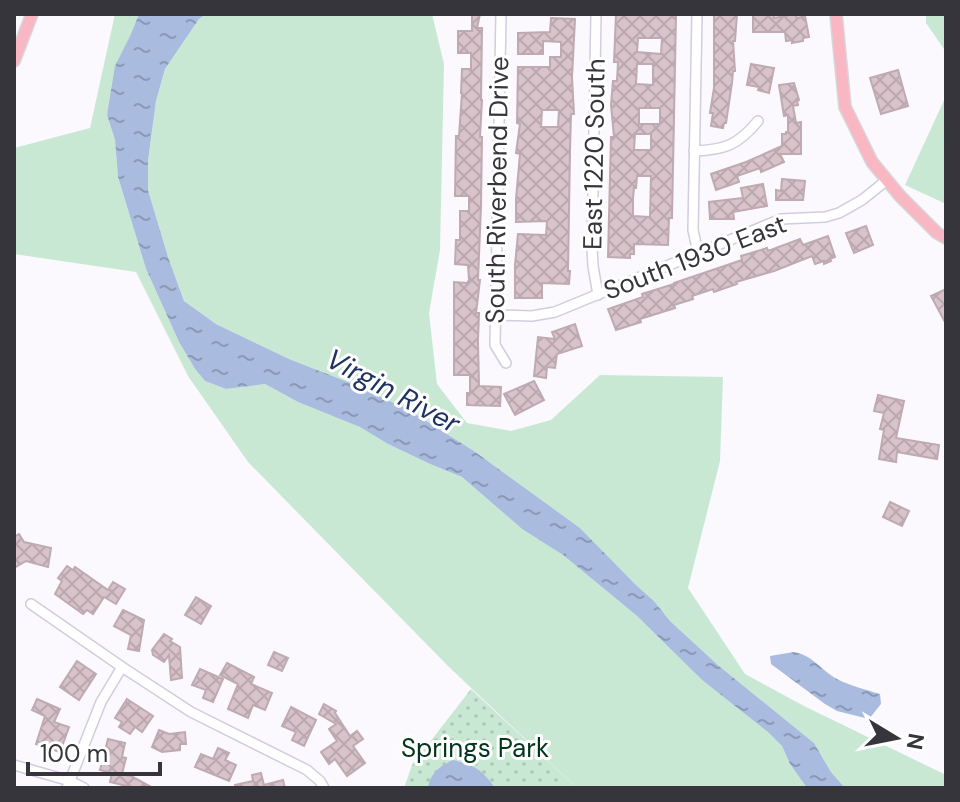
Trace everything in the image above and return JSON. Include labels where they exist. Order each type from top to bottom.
[{"type":"main road","points":[[14,61],[32,14]]},
{"type":"main road","points":[[836,14],[845,107],[872,162],[900,196],[946,238]]},
{"type":"street","name":"South Riverbend Drive","points":[[501,14],[495,345],[506,363]]},
{"type":"street","name":"East 1220 South","points":[[596,14],[592,247],[598,295]]},
{"type":"street","points":[[697,14],[693,230],[698,253]]},
{"type":"street","points":[[694,151],[717,150],[734,144],[758,121]]},
{"type":"street","name":"South 1930 East","points":[[496,315],[555,312],[781,219],[825,217],[839,213],[887,180]]},
{"type":"street","points":[[31,604],[191,712],[307,770],[324,788]]},
{"type":"street","points":[[68,784],[101,702],[122,667]]},
{"type":"street","points":[[14,765],[84,788]]},
{"type":"green space","points":[[115,14],[139,14],[107,115],[115,140],[118,177],[146,269],[179,342],[205,381],[226,389],[265,384],[462,477],[522,529],[563,555],[637,616],[702,680],[769,733],[782,746],[807,788],[577,788],[448,666],[248,462],[188,376],[136,272],[14,254],[14,148],[90,128]]},
{"type":"green space","points":[[206,14],[432,14],[444,64],[440,250],[429,313],[437,384],[467,423],[511,431],[551,420],[600,375],[723,377],[720,461],[688,588],[745,674],[946,775],[946,788],[845,788],[831,772],[814,743],[719,666],[670,621],[654,601],[580,528],[474,451],[407,409],[216,324],[184,301],[148,190],[148,161],[156,101],[165,69],[199,19]]},
{"type":"green space","points":[[926,14],[946,14],[946,52],[926,23]]},
{"type":"green space","points":[[946,96],[946,204],[905,185]]},
{"type":"green space","name":"Springs Park","points":[[471,689],[577,788],[404,788],[412,765]]},
{"type":"water","points":[[139,14],[206,14],[199,19],[165,69],[156,101],[148,161],[148,190],[184,301],[216,324],[407,409],[474,451],[580,528],[654,601],[670,621],[719,666],[814,743],[831,772],[845,788],[807,788],[782,746],[769,733],[702,680],[637,616],[563,555],[522,529],[462,477],[265,384],[226,389],[205,381],[179,342],[146,269],[118,177],[115,140],[107,115],[115,66]]},
{"type":"water","points":[[794,652],[810,659],[837,679],[880,694],[881,704],[869,719],[837,711],[825,704],[771,664],[770,656]]},
{"type":"water","points":[[453,760],[477,769],[495,788],[428,788],[436,771]]},
{"type":"building","points":[[472,14],[480,14],[477,28],[482,28],[480,280],[476,313],[479,313],[479,386],[501,387],[500,406],[467,405],[470,375],[454,375],[454,282],[467,283],[469,280],[468,265],[455,264],[456,240],[460,240],[460,211],[469,211],[469,196],[455,196],[462,69],[471,69],[471,53],[458,53],[458,31],[472,31]]},
{"type":"building","points":[[616,14],[676,15],[672,218],[669,218],[668,245],[634,244],[634,254],[630,254],[630,258],[608,257],[611,137],[614,137],[611,105],[618,62],[614,62]],"holes":[[[638,38],[662,38],[661,54],[637,52]],[[637,64],[653,64],[653,85],[636,84]],[[639,108],[660,108],[660,124],[639,124]],[[635,134],[651,134],[651,150],[634,150]],[[637,176],[651,176],[650,217],[633,216]]]},
{"type":"building","points":[[714,14],[737,14],[733,41],[735,71],[723,128],[711,126]]},
{"type":"building","points":[[753,14],[774,14],[774,18],[795,14],[797,18],[805,16],[809,37],[792,43],[792,40],[786,41],[785,32],[753,32]]},
{"type":"building","points":[[551,18],[575,19],[569,284],[542,283],[542,298],[515,298],[518,234],[546,235],[547,221],[516,222],[520,154],[516,153],[520,124],[517,123],[518,67],[550,67],[550,57],[561,57],[561,42],[543,41],[543,54],[518,54],[518,33],[550,32]],"holes":[[[542,110],[559,110],[558,127],[541,127]]]},
{"type":"building","points":[[751,64],[774,68],[769,93],[747,85]]},
{"type":"building","points":[[898,70],[908,106],[881,114],[870,78]]},
{"type":"building","points":[[794,83],[799,100],[798,105],[793,106],[796,123],[801,122],[801,154],[780,154],[784,162],[761,172],[760,168],[737,176],[739,182],[716,190],[711,174],[782,146],[782,134],[788,132],[788,115],[784,116],[779,85]]},
{"type":"building","points":[[782,179],[805,181],[803,200],[776,200],[776,190],[781,191]]},
{"type":"building","points":[[763,184],[767,206],[733,212],[734,219],[710,219],[709,202],[743,198],[741,188]]},
{"type":"building","points":[[866,226],[873,245],[854,253],[846,233]]},
{"type":"building","points":[[828,236],[835,257],[831,261],[815,264],[812,256],[714,292],[713,289],[692,296],[693,299],[674,305],[675,308],[616,330],[608,309],[643,297],[642,294],[742,260],[741,256],[767,248],[768,251],[800,239],[803,245]]},
{"type":"building","points":[[946,289],[946,324],[931,296]]},
{"type":"building","points":[[575,324],[582,346],[557,354],[555,368],[547,367],[546,378],[534,376],[538,337],[555,339],[552,332]]},
{"type":"building","points":[[534,381],[544,400],[515,415],[504,394]]},
{"type":"building","points":[[878,395],[904,401],[896,438],[939,445],[937,459],[897,452],[896,462],[879,459],[884,413],[874,411]]},
{"type":"building","points":[[890,502],[909,511],[902,526],[883,517]]},
{"type":"building","points":[[19,534],[24,542],[51,548],[48,567],[26,561],[14,568],[14,537]]},
{"type":"building","points":[[67,566],[73,570],[75,567],[108,590],[113,582],[125,589],[116,604],[104,597],[93,614],[87,610],[83,614],[55,594],[62,581],[58,578]]},
{"type":"building","points":[[196,597],[211,606],[201,624],[185,615]]},
{"type":"building","points":[[123,610],[144,620],[139,651],[128,649],[131,635],[114,626]]},
{"type":"building","points":[[164,634],[180,647],[182,678],[171,680],[169,655],[164,662],[153,655],[152,650]]},
{"type":"building","points":[[274,652],[288,658],[282,671],[268,665]]},
{"type":"building","points":[[77,661],[96,674],[79,700],[60,687]]},
{"type":"building","points":[[227,663],[254,677],[251,684],[272,693],[265,710],[253,705],[248,718],[228,709],[238,684],[220,675]]},
{"type":"building","points":[[200,669],[223,679],[213,702],[203,698],[206,690],[192,685]]},
{"type":"building","points":[[37,699],[60,709],[54,722],[69,727],[60,752],[36,744],[45,716],[32,710]]},
{"type":"building","points":[[127,699],[153,716],[142,732],[135,727],[130,734],[119,727],[122,722],[115,718]]},
{"type":"building","points":[[324,704],[336,711],[350,736],[357,731],[363,739],[353,746],[365,763],[347,776],[335,759],[329,764],[321,752],[337,741],[329,729],[336,724],[319,714]]},
{"type":"building","points":[[291,707],[316,720],[304,746],[292,740],[296,732],[282,726]]},
{"type":"building","points":[[159,730],[169,734],[185,732],[186,744],[180,744],[180,750],[162,752],[152,747]]},
{"type":"building","points":[[108,739],[125,743],[122,757],[126,758],[122,774],[153,788],[135,788],[110,782],[112,773],[100,770]]},
{"type":"building","points":[[218,748],[229,753],[225,760],[236,765],[229,781],[195,767],[201,754],[213,759]]},
{"type":"building","points":[[261,773],[264,785],[283,780],[285,788],[236,788],[235,785],[253,781],[252,775]]},
{"type":"water label","name":"Virgin River","points":[[393,391]]}]
